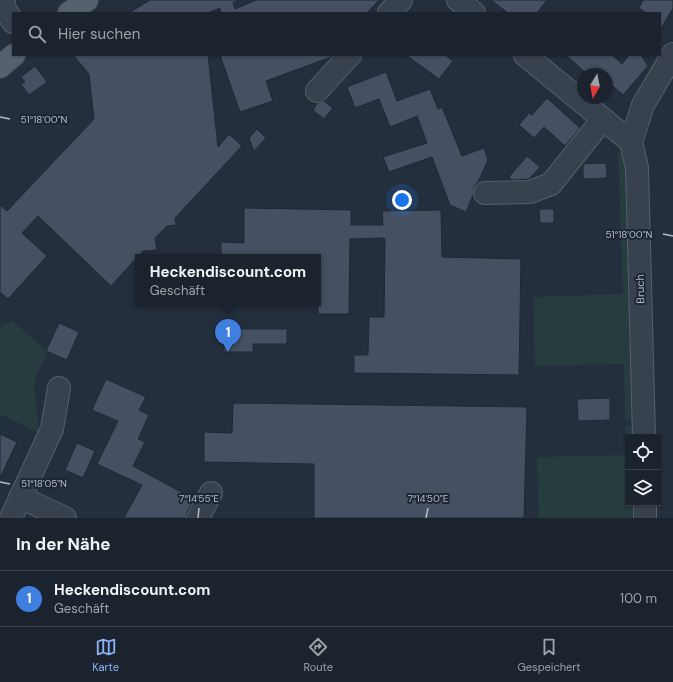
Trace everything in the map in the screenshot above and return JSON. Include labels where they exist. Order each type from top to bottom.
[{"type":"main road","points":[[70,12],[87,0]]},
{"type":"main road","points":[[0,67],[13,56]]},
{"type":"street","points":[[390,12],[400,0]]},
{"type":"street","points":[[458,0],[473,12]]},
{"type":"street","points":[[2,1],[12,20]]},
{"type":"street","points":[[526,56],[631,142],[644,105],[667,77],[673,54]]},
{"type":"street","points":[[318,91],[349,56]]},
{"type":"street","points":[[485,193],[530,192],[551,184],[603,119]]},
{"type":"street","name":"Bruch","points":[[631,142],[638,168],[644,434]]},
{"type":"street","points":[[11,518],[52,429],[59,388]]},
{"type":"street","points":[[198,518],[211,493]]},
{"type":"street","points":[[20,497],[64,518]]},
{"type":"street","points":[[645,506],[646,518]]},
{"type":"green space","points":[[628,151],[636,418],[625,420],[624,364],[535,366],[533,297],[623,294],[618,152]]},
{"type":"green space","points":[[11,320],[47,352],[34,382],[39,433],[0,414],[0,328]]},
{"type":"green space","points":[[640,425],[642,434],[625,434],[625,426]]},
{"type":"green space","points":[[625,455],[625,506],[644,506],[644,518],[539,518],[537,457]]},
{"type":"building","points":[[150,0],[239,0],[233,3],[235,9],[256,0],[379,0],[368,12],[221,12],[220,8],[210,12],[131,12]]},
{"type":"building","points":[[491,0],[547,0],[538,12],[507,12]]},
{"type":"building","points":[[643,0],[673,0],[673,8],[661,28],[661,12],[645,12],[639,8]]},
{"type":"building","points":[[74,56],[208,56],[218,147],[229,134],[242,146],[175,218],[176,225],[167,226],[155,238],[157,250],[143,251],[140,254],[135,254],[135,260],[111,286],[38,216],[22,233],[47,256],[8,299],[0,292],[0,205],[7,211],[94,119],[89,74]]},
{"type":"building","points":[[220,56],[332,56],[266,81],[273,101],[240,112]]},
{"type":"building","points":[[407,56],[446,56],[453,61],[439,79]]},
{"type":"building","points":[[567,56],[613,56],[622,64],[628,56],[642,56],[648,66],[623,95],[613,86],[613,68],[580,68]]},
{"type":"building","points":[[35,66],[47,82],[29,95],[21,84],[25,82],[21,77]]},
{"type":"building","points":[[386,72],[397,101],[430,89],[438,109],[442,107],[462,156],[484,148],[488,160],[478,182],[474,187],[473,195],[466,212],[450,205],[432,157],[389,172],[383,157],[427,143],[417,116],[390,127],[379,99],[355,108],[347,87]]},
{"type":"building","points":[[547,98],[580,128],[565,146],[544,127],[534,138],[519,125],[529,113],[532,115]]},
{"type":"building","points":[[324,101],[333,108],[324,119],[313,110],[317,103]]},
{"type":"building","points":[[257,129],[266,138],[254,151],[249,138]]},
{"type":"building","points":[[527,156],[540,167],[529,179],[512,180],[509,177]]},
{"type":"building","points":[[606,163],[607,178],[583,179],[583,164]]},
{"type":"building","points":[[244,208],[351,210],[351,225],[383,225],[382,211],[441,210],[442,257],[521,259],[519,375],[354,373],[354,355],[368,355],[369,317],[384,317],[385,239],[350,239],[349,314],[318,314],[318,306],[321,306],[321,254],[221,254],[221,242],[244,243]]},
{"type":"building","points":[[539,209],[554,209],[554,223],[540,223]]},
{"type":"building","points":[[59,323],[79,332],[67,360],[46,351]]},
{"type":"building","points":[[224,329],[287,329],[287,344],[253,344],[253,352],[224,352]]},
{"type":"building","points":[[106,379],[146,397],[139,410],[149,415],[138,439],[145,442],[133,466],[194,499],[187,512],[186,518],[124,518],[142,485],[97,464],[118,421],[92,410]]},
{"type":"building","points":[[610,398],[610,420],[578,421],[577,399]]},
{"type":"building","points":[[233,403],[527,407],[524,518],[314,518],[314,464],[204,462],[204,432],[232,433]]},
{"type":"building","points":[[0,434],[17,442],[0,478]]},
{"type":"building","points":[[77,443],[95,451],[83,478],[65,470]]},
{"type":"place","name":"Heckendiscount.com","points":[[228,352]]}]
